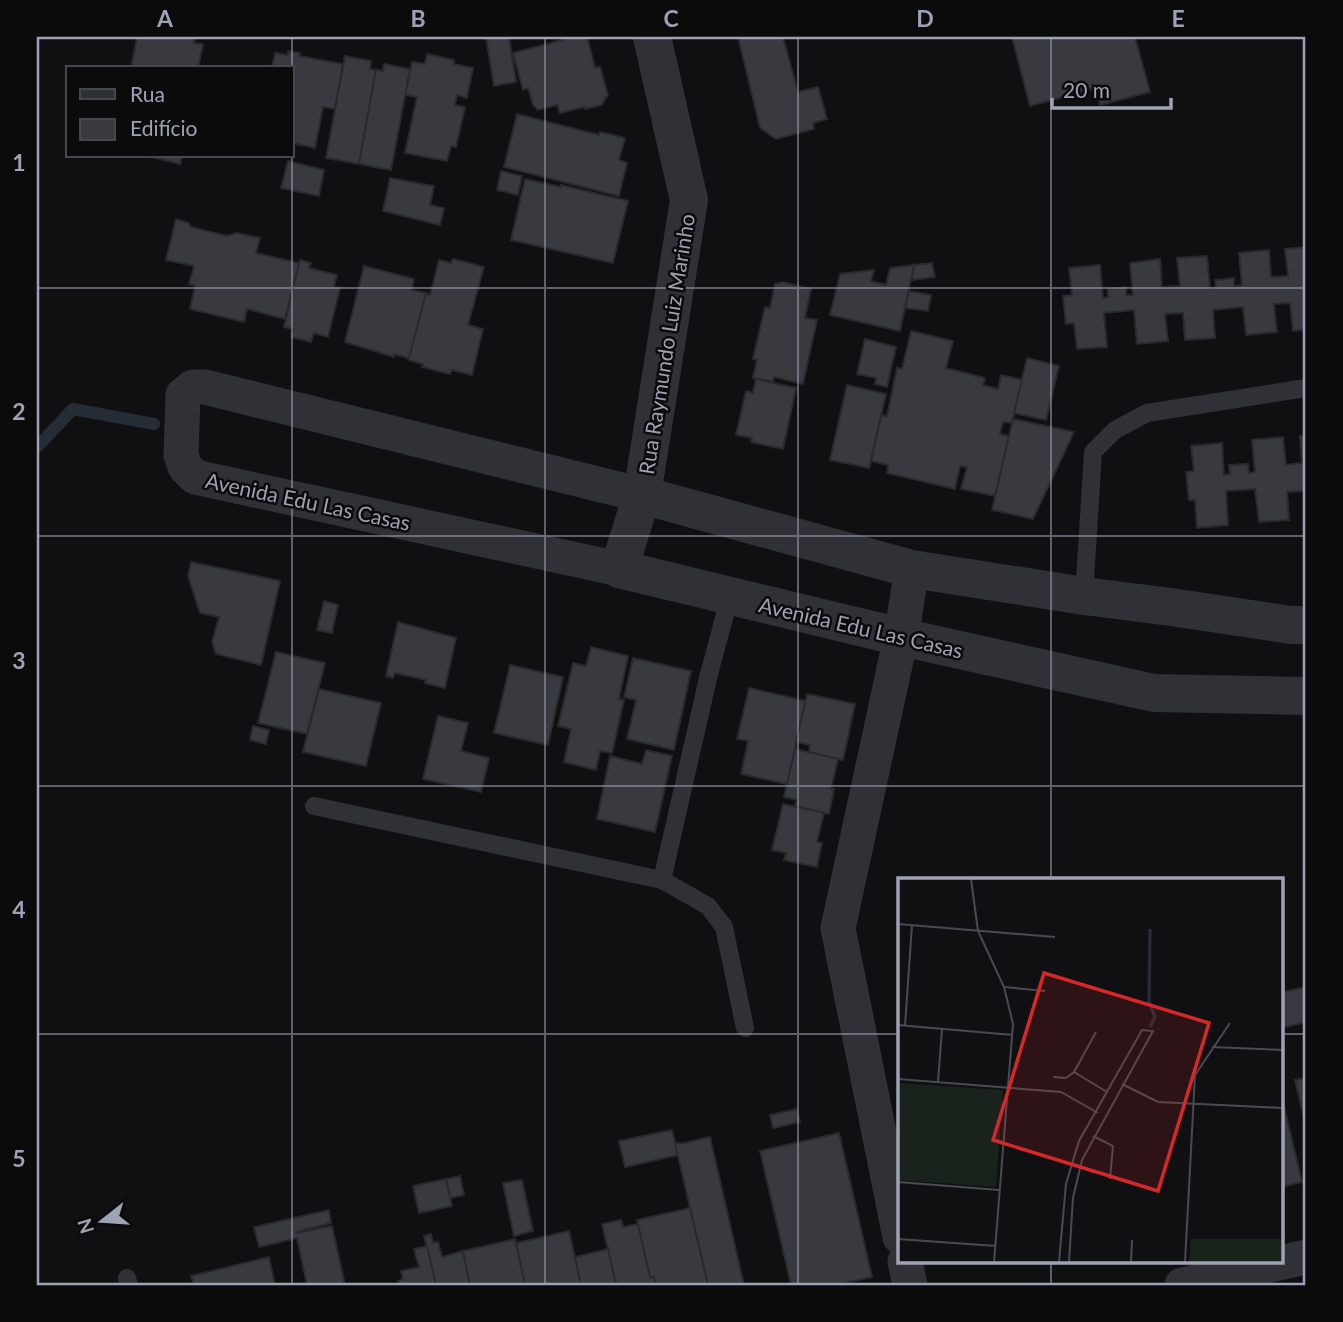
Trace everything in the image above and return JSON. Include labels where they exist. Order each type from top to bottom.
[{"type":"street","name":"Rua Raymundo Luiz Marinho","points":[[619,569],[642,495],[689,200],[652,37]]},
{"type":"street","name":"Avenida Edu Las Casas","points":[[1306,625],[1084,596],[912,569],[642,495],[205,387],[193,387],[183,395],[181,455],[184,467],[195,477],[619,569],[901,637],[1154,693],[1306,696]]},
{"type":"street","points":[[898,1227],[838,928],[901,637],[912,569]]},
{"type":"street","points":[[1284,1262],[1306,1257]]},
{"type":"street","points":[[905,1262],[910,1285]]},
{"type":"street","points":[[1182,1285],[1284,1262]]},
{"type":"lane","points":[[1084,596],[1093,452],[1115,430],[1147,413],[1306,388]]},
{"type":"lane","points":[[662,880],[709,674],[730,596]]},
{"type":"lane","points":[[314,806],[662,880],[708,906],[724,927],[745,1028]]},
{"type":"building","points":[[137,37],[195,37],[194,43],[203,44],[198,66],[131,66]]},
{"type":"building","points":[[486,37],[509,37],[516,82],[494,86]]},
{"type":"building","points":[[567,37],[588,40],[595,68],[600,66],[608,96],[602,105],[585,109],[584,107],[560,113],[557,105],[538,110],[533,105],[528,88],[523,90],[513,53]]},
{"type":"building","points":[[738,37],[783,37],[798,92],[818,87],[827,119],[813,123],[814,129],[776,139],[760,128]]},
{"type":"building","points":[[1012,37],[1135,37],[1150,92],[1100,105],[1096,88],[1030,106]]},
{"type":"building","points":[[288,51],[300,53],[299,56],[343,64],[335,109],[323,107],[315,148],[294,143],[294,66],[272,66],[275,53],[288,55]]},
{"type":"building","points":[[427,54],[454,60],[454,64],[473,68],[467,98],[457,95],[455,105],[465,107],[456,147],[451,146],[447,161],[405,153],[417,97],[405,95],[412,62],[425,64]]},
{"type":"building","points":[[345,56],[371,61],[370,69],[376,70],[359,164],[326,158]]},
{"type":"building","points":[[384,64],[410,69],[391,170],[359,164],[376,70],[383,71]]},
{"type":"building","points":[[517,114],[599,135],[600,132],[625,138],[619,160],[627,163],[619,196],[504,167]]},
{"type":"building","points":[[156,158],[182,158],[180,164]]},
{"type":"building","points":[[288,161],[324,170],[319,196],[281,188]]},
{"type":"building","points":[[501,171],[522,176],[518,195],[497,190]]},
{"type":"building","points":[[390,178],[434,186],[430,205],[444,208],[440,225],[383,211]]},
{"type":"building","points":[[525,179],[628,201],[613,263],[511,240]]},
{"type":"building","points":[[176,219],[189,223],[191,227],[227,236],[237,233],[260,238],[256,253],[299,263],[285,319],[247,309],[244,322],[190,309],[195,286],[189,284],[194,266],[166,260]]},
{"type":"building","points":[[1306,247],[1306,329],[1293,331],[1290,303],[1274,304],[1277,332],[1246,335],[1243,307],[1213,310],[1215,338],[1185,340],[1183,313],[1165,314],[1168,341],[1137,344],[1134,310],[1104,313],[1107,347],[1077,349],[1074,323],[1066,324],[1063,296],[1072,295],[1069,268],[1100,265],[1103,298],[1108,297],[1108,289],[1126,287],[1126,295],[1133,295],[1130,263],[1160,259],[1162,287],[1180,286],[1177,258],[1207,256],[1210,288],[1216,288],[1215,280],[1234,278],[1234,286],[1242,285],[1239,253],[1269,250],[1271,277],[1288,276],[1285,249]]},
{"type":"building","points":[[453,259],[484,267],[468,325],[483,329],[472,375],[452,370],[450,374],[422,367],[423,364],[408,360],[426,293],[430,295],[439,260],[451,263]]},
{"type":"building","points":[[300,260],[311,263],[309,268],[337,275],[334,287],[340,288],[328,337],[314,333],[311,342],[291,337],[293,329],[284,327]]},
{"type":"building","points":[[932,263],[935,277],[912,280],[914,265]]},
{"type":"building","points":[[914,265],[900,331],[830,315],[840,274],[874,270],[871,281],[886,285],[890,268]]},
{"type":"building","points":[[364,266],[414,279],[412,290],[426,293],[409,358],[394,354],[394,357],[345,342]]},
{"type":"building","points":[[782,282],[811,289],[805,318],[817,320],[803,384],[774,377],[773,382],[753,378],[757,360],[753,359],[765,307],[770,308],[775,284]]},
{"type":"building","points":[[909,291],[931,295],[928,311],[905,308]]},
{"type":"building","points":[[911,331],[953,341],[946,368],[985,378],[983,385],[998,389],[1001,375],[1023,380],[1012,423],[1003,422],[1000,434],[1009,436],[995,496],[961,489],[967,467],[960,466],[955,489],[887,473],[888,465],[871,461],[881,415],[887,416],[897,368],[902,369]]},
{"type":"building","points":[[865,339],[896,347],[887,387],[875,384],[876,378],[857,374]]},
{"type":"building","points":[[1027,358],[1059,366],[1046,420],[1014,413]]},
{"type":"building","points":[[756,379],[796,388],[783,449],[751,442],[752,438],[736,435],[746,391],[753,393]]},
{"type":"building","points":[[847,385],[886,394],[869,468],[830,460]]},
{"type":"building","points":[[1013,419],[1074,432],[1033,519],[992,510]]},
{"type":"building","points":[[1300,436],[1306,436],[1306,518],[1304,491],[1287,492],[1289,520],[1259,522],[1255,489],[1226,491],[1228,525],[1197,528],[1195,500],[1189,500],[1186,472],[1194,471],[1191,446],[1222,443],[1224,475],[1230,474],[1229,465],[1248,464],[1249,473],[1255,472],[1252,440],[1283,437],[1286,465],[1302,463]]},
{"type":"building","points":[[191,562],[280,581],[261,665],[216,654],[212,642],[219,617],[200,613],[188,576]]},
{"type":"building","points":[[324,601],[338,605],[332,633],[317,630]]},
{"type":"building","points":[[398,622],[456,638],[445,688],[425,683],[426,680],[395,673],[393,678],[386,676]]},
{"type":"building","points":[[591,647],[628,656],[619,699],[624,700],[612,753],[600,751],[596,770],[564,762],[571,729],[558,726],[573,663],[586,666]]},
{"type":"building","points":[[276,652],[325,663],[307,734],[258,723]]},
{"type":"building","points":[[633,658],[691,671],[674,750],[627,739],[636,700],[624,697]]},
{"type":"building","points":[[510,665],[563,677],[548,745],[494,733]]},
{"type":"building","points":[[749,688],[806,701],[787,784],[741,774],[748,741],[737,739]]},
{"type":"building","points":[[319,689],[381,703],[366,766],[303,752]]},
{"type":"building","points":[[807,694],[855,704],[843,760],[809,752],[810,745],[796,742]]},
{"type":"building","points":[[438,716],[468,723],[461,751],[489,758],[481,792],[423,779]]},
{"type":"building","points":[[253,726],[269,730],[266,744],[250,740]]},
{"type":"building","points":[[795,749],[838,759],[829,814],[795,806],[797,800],[784,797]]},
{"type":"building","points":[[646,750],[672,756],[655,832],[597,819],[610,756],[642,764]]},
{"type":"building","points":[[783,804],[824,813],[817,842],[822,843],[817,867],[784,860],[786,853],[772,850]]},
{"type":"building","points":[[1306,987],[1306,1022],[1284,1028],[1284,992]]},
{"type":"building","points":[[1306,1078],[1306,1127],[1295,1080]]},
{"type":"building","points":[[1284,1106],[1302,1182],[1284,1186]]},
{"type":"building","points":[[797,1109],[800,1122],[773,1128],[770,1115]]},
{"type":"building","points":[[672,1130],[678,1155],[625,1167],[619,1141]]},
{"type":"building","points":[[839,1133],[872,1277],[835,1285],[791,1285],[760,1151]]},
{"type":"building","points":[[710,1137],[744,1285],[708,1285],[675,1143]]},
{"type":"building","points":[[460,1176],[464,1195],[450,1198],[446,1179]]},
{"type":"building","points":[[446,1179],[452,1206],[419,1213],[413,1186]]},
{"type":"building","points":[[522,1180],[533,1231],[514,1236],[503,1183]]},
{"type":"building","points":[[690,1208],[708,1285],[655,1285],[654,1277],[650,1278],[637,1220]]},
{"type":"building","points":[[329,1210],[331,1223],[296,1232],[332,1226],[345,1285],[307,1285],[297,1238],[259,1247],[254,1227]]},
{"type":"building","points":[[621,1220],[623,1227],[638,1224],[650,1278],[654,1277],[655,1285],[616,1285],[602,1224]]},
{"type":"building","points":[[569,1231],[581,1285],[525,1285],[516,1243]]},
{"type":"building","points":[[431,1234],[433,1243],[438,1242],[442,1257],[463,1251],[470,1285],[436,1285],[424,1236]]},
{"type":"building","points":[[515,1239],[525,1285],[470,1285],[463,1251]]},
{"type":"building","points":[[427,1246],[436,1285],[399,1285],[398,1281],[403,1279],[401,1271],[419,1267],[414,1249]]},
{"type":"building","points":[[608,1249],[616,1285],[581,1285],[575,1257]]},
{"type":"building","points":[[269,1257],[275,1285],[194,1285],[191,1276]]},
{"type":"waterway","points":[[37,447],[73,409],[154,424]]}]
